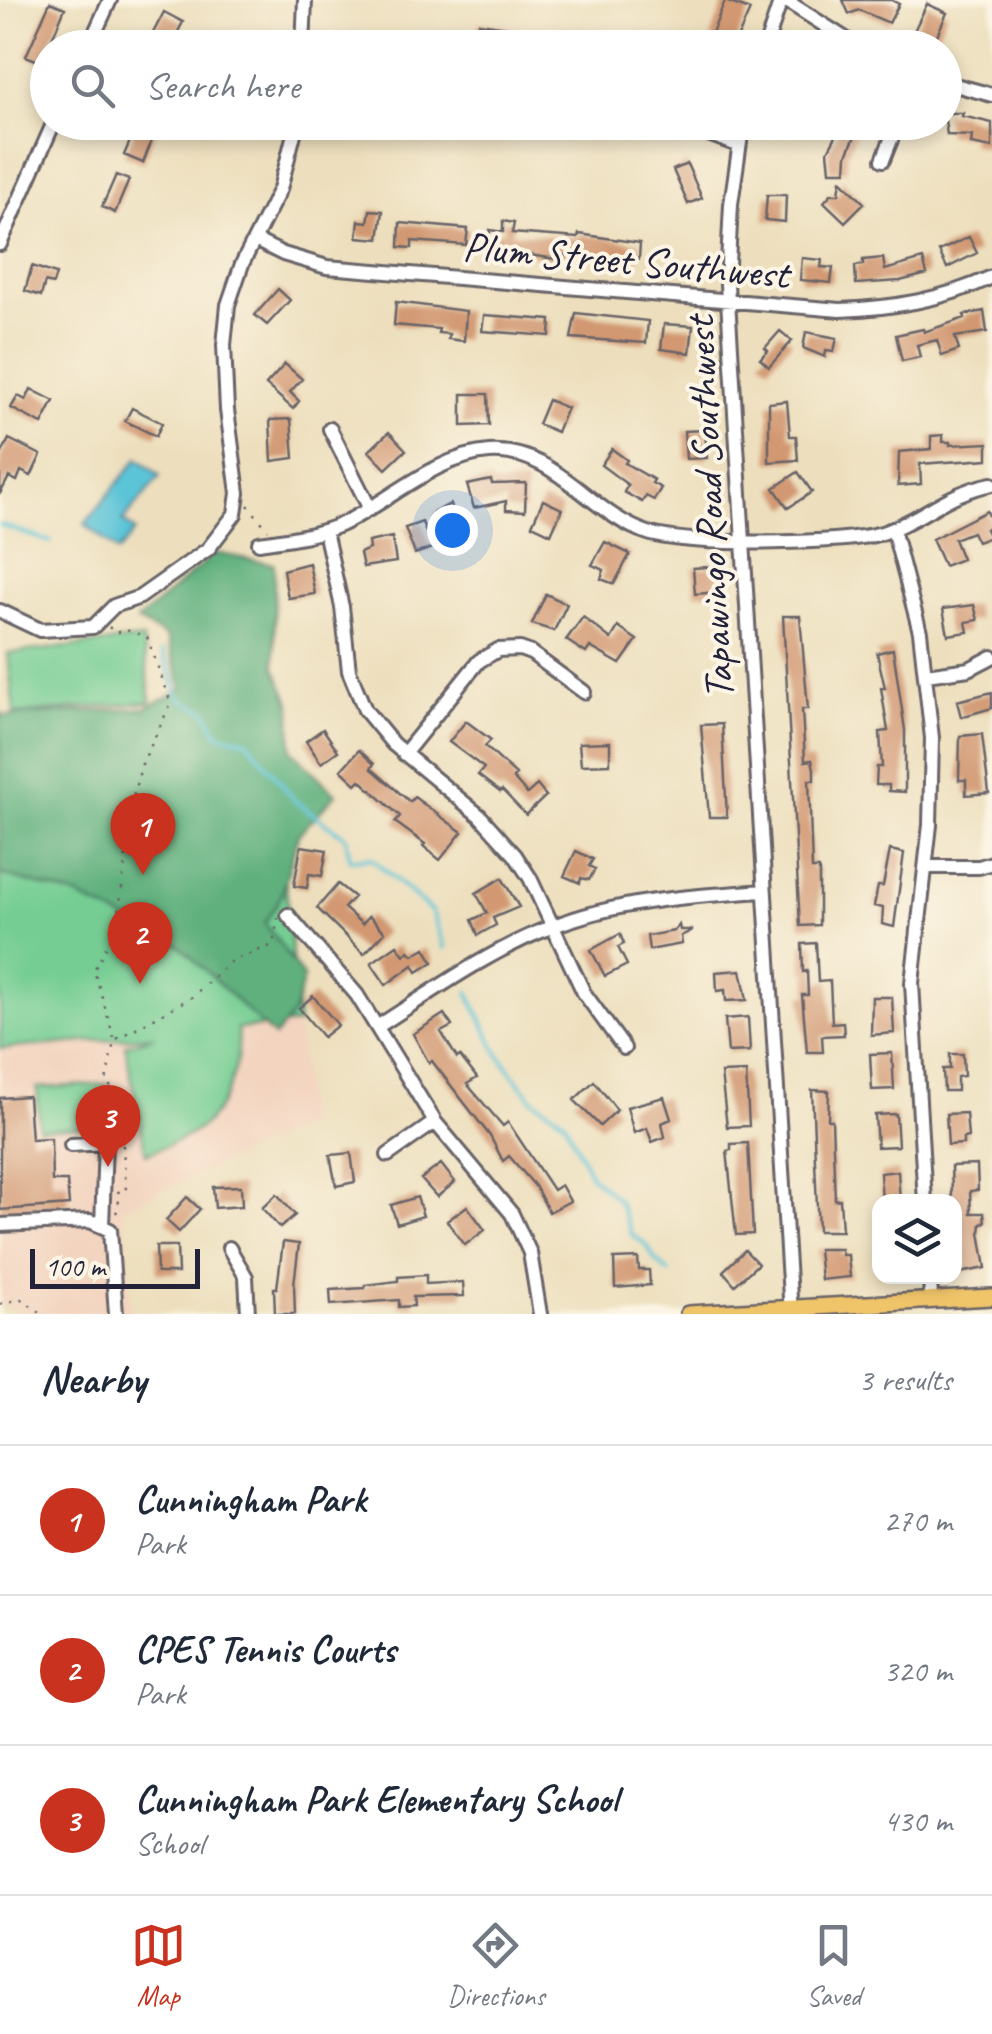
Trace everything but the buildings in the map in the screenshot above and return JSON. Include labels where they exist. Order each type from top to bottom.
[{"type":"main road","points":[[688,1314],[938,1305],[992,1297]]},
{"type":"street","points":[[96,30],[110,0]]},
{"type":"street","points":[[303,30],[305,0]]},
{"type":"street","points":[[772,30],[783,0],[831,30]]},
{"type":"street","points":[[962,87],[992,95]]},
{"type":"street","points":[[0,244],[46,140]]},
{"type":"street","points":[[0,611],[40,630],[93,626],[114,606],[140,597],[208,549],[235,514],[238,493],[227,410],[224,345],[228,305],[234,283],[280,189],[292,140]]},
{"type":"street","points":[[725,140],[738,145]]},
{"type":"street","name":"Tapawingo Road Southwest","points":[[739,140],[727,248],[728,301],[791,1311]]},
{"type":"street","points":[[883,160],[891,140]]},
{"type":"street","name":"Plum Street Southwest","points":[[256,240],[283,254],[327,267],[840,310],[879,309],[935,298],[992,277]]},
{"type":"street","points":[[330,428],[370,510]]},
{"type":"street","points":[[265,542],[325,531],[370,510],[457,459],[491,452],[541,462],[608,514],[646,532],[684,540],[844,540],[893,528],[956,494],[992,484]]},
{"type":"street","points":[[893,528],[914,604],[926,674],[932,778],[912,983],[925,1194]]},
{"type":"street","points":[[325,531],[342,607],[349,671],[356,691],[378,728],[498,834],[530,878],[584,993],[624,1048]]},
{"type":"street","points":[[404,754],[480,661],[498,650],[531,653],[584,692]]},
{"type":"street","points":[[926,674],[968,669],[992,656]]},
{"type":"street","points":[[926,867],[992,864]]},
{"type":"street","points":[[377,1027],[489,956],[552,927],[644,902],[764,891]]},
{"type":"street","points":[[288,915],[334,965],[435,1122],[518,1224],[535,1273],[540,1314]]},
{"type":"street","points":[[388,1155],[435,1122]]},
{"type":"street","points":[[71,1145],[105,1143],[102,1226]]},
{"type":"street","points":[[0,1225],[90,1221],[110,1230],[116,1314]]},
{"type":"street","points":[[229,1248],[246,1277],[248,1314]]},
{"type":"path","points":[[238,493],[270,532],[265,542]]},
{"type":"path","points":[[100,620],[115,633],[126,630],[147,637],[171,704],[142,764],[134,792],[117,926],[94,970],[115,1042],[106,1082],[110,1084],[112,1118],[122,1133],[126,1191],[118,1192],[120,1206],[116,1213]]},
{"type":"path","points":[[115,1042],[127,1031],[192,997],[232,961],[273,945],[278,932],[275,922],[284,912],[288,915]]},
{"type":"path","points":[[0,1304],[21,1300],[43,1314]]},
{"type":"shaded area","points":[[298,1024],[307,1125],[124,1208],[131,1314],[34,1314],[0,1305],[0,1049]]},
{"type":"green space","points":[[215,553],[274,564],[275,667],[291,704],[292,751],[336,794],[298,835],[281,897],[265,923],[304,978],[293,1015],[274,1037],[179,945],[74,895],[0,874],[0,710],[2,716],[145,708],[182,689],[166,637],[137,621]]},
{"type":"green space","points":[[143,639],[151,702],[14,714],[8,653]]},
{"type":"green space","points":[[270,702],[298,1024],[237,1029],[235,1070],[216,1110],[191,1134],[146,1154],[125,1045],[155,1036],[0,1049],[0,726]]},
{"type":"green space","points":[[107,1084],[109,1125],[39,1129],[37,1088]]},
{"type":"water","points":[[138,458],[160,476],[123,521],[135,531],[118,552],[85,524]]},
{"type":"waterway","points":[[0,525],[51,542]]},
{"type":"waterway","points":[[162,651],[180,699],[206,711],[219,735],[247,740],[296,802],[346,837],[350,860],[371,858],[432,912],[445,948]]},
{"type":"waterway","points":[[468,992],[499,1055],[532,1099],[564,1120],[591,1176],[618,1200],[632,1235],[647,1245],[655,1260],[669,1272]]},
{"type":"place","name":"Cunningham Park","points":[[143,875]]},
{"type":"place","name":"CPES Tennis Courts","points":[[140,984]]},
{"type":"place","name":"Cunningham Park Elementary School","points":[[108,1167]]}]
